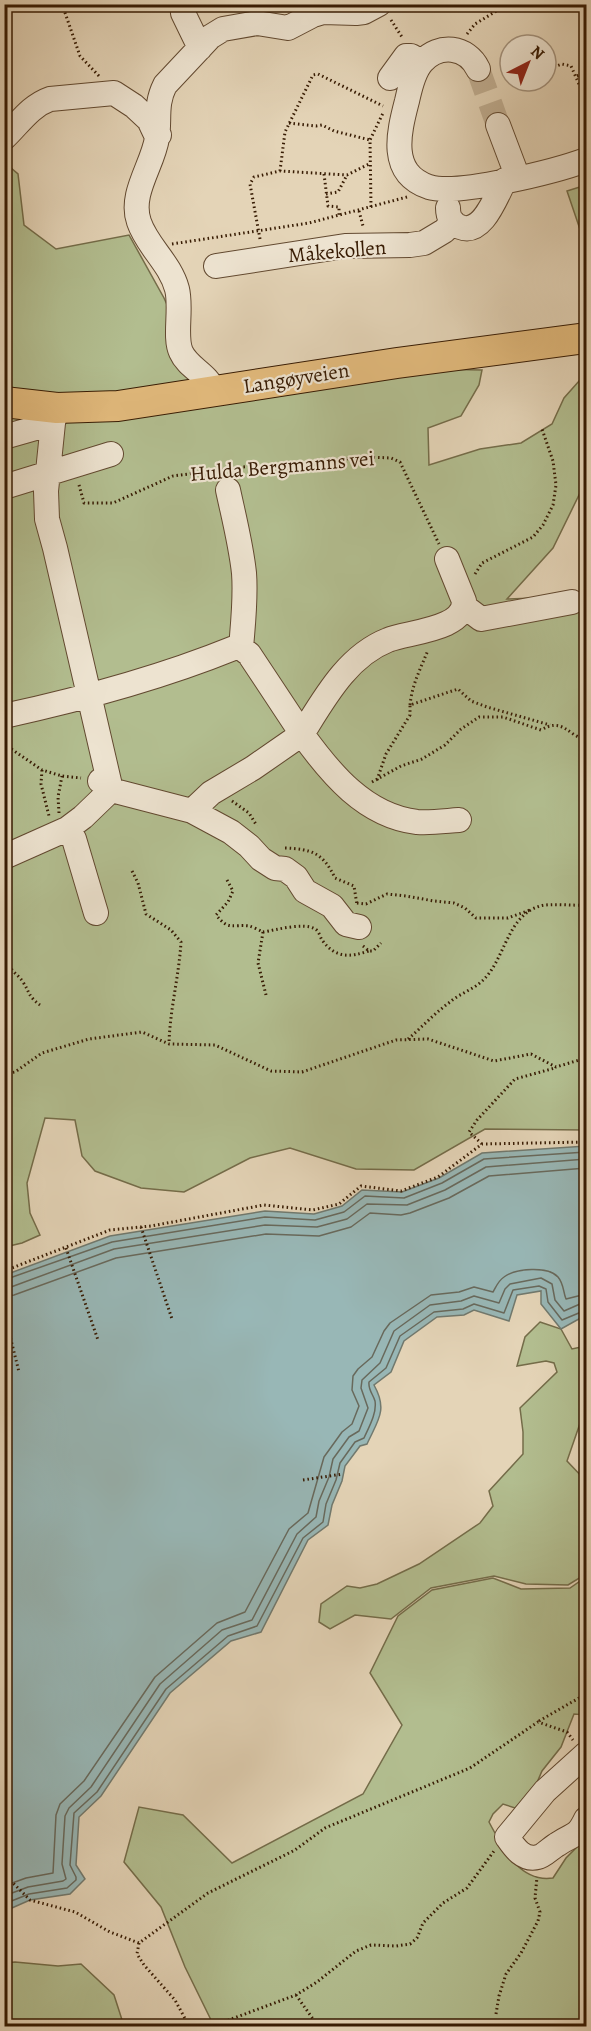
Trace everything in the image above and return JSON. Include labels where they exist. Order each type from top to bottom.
[{"type":"main road","name":"Langøyveien","points":[[4,402],[55,416],[93,408],[519,346],[586,342]]},
{"type":"street","points":[[182,4],[183,13],[200,48]]},
{"type":"street","points":[[213,390],[208,381],[190,365],[180,349],[180,306],[175,280],[143,232],[136,213],[139,193],[157,137],[158,103],[169,81],[215,32],[234,26],[257,23],[288,28],[323,12],[364,12],[378,5]]},
{"type":"street","points":[[478,69],[473,58],[456,50],[445,49],[424,60],[416,71],[402,122],[398,148],[400,159],[405,167],[420,183],[431,187],[453,189],[551,171],[586,160]]},
{"type":"street","points":[[390,78],[406,56],[424,60]]},
{"type":"street","points":[[4,138],[30,111],[50,99],[136,91],[169,81]]},
{"type":"street","points":[[114,93],[134,106],[149,120],[157,137]]},
{"type":"street","points":[[453,189],[448,216],[459,226],[467,228],[480,223],[511,179],[498,125]]},
{"type":"street","name":"Måkekollen","points":[[216,266],[345,246],[424,243],[444,231],[453,222]]},
{"type":"street","points":[[4,437],[55,416],[46,491],[47,519],[56,548],[88,696],[104,784],[83,818],[63,831],[4,857]]},
{"type":"street","points":[[4,487],[111,454]]},
{"type":"street","name":"Hulda Bergmanns vei","points":[[228,490],[241,549],[244,575],[245,601],[241,648]]},
{"type":"street","points":[[447,559],[462,597],[481,619],[572,602]]},
{"type":"street","points":[[192,811],[211,793],[253,768],[302,734],[333,687],[367,650],[389,639],[448,624],[462,597]]},
{"type":"street","points":[[4,716],[88,696],[170,672],[234,648],[241,648],[249,654],[328,769],[369,804],[397,816],[422,822],[459,820]]},
{"type":"street","points":[[104,784],[192,811],[231,832],[274,868],[285,869],[296,877],[305,891],[332,906],[346,924],[358,915]]},
{"type":"street","points":[[63,831],[74,839],[96,912]]},
{"type":"street","points":[[586,1755],[545,1791],[507,1837],[517,1851],[528,1857],[538,1857],[580,1832],[586,1819]]},
{"type":"path","points":[[4,8],[10,4]]},
{"type":"path","points":[[62,4],[81,56],[114,93]]},
{"type":"path","points":[[466,36],[475,24],[508,4]]},
{"type":"path","points":[[378,5],[388,15],[398,33],[424,60]]},
{"type":"path","points":[[558,66],[569,65],[577,76],[586,100]]},
{"type":"path","points":[[577,76],[586,73]]},
{"type":"path","points":[[280,171],[285,132],[311,77],[315,74],[382,106]]},
{"type":"path","points":[[289,123],[316,126],[322,124],[334,131],[369,140]]},
{"type":"path","points":[[262,259],[250,184],[254,177],[280,171],[347,175],[369,164]]},
{"type":"path","points":[[324,173],[328,206],[339,207],[339,216]]},
{"type":"path","points":[[326,194],[338,192],[347,175]]},
{"type":"path","points":[[172,244],[339,216],[404,199],[420,183]]},
{"type":"path","points":[[462,597],[482,563],[533,537],[543,525],[553,505],[556,485],[553,461],[542,429]]},
{"type":"path","name":"Hulda Bergmanns vei","points":[[74,465],[84,503],[113,503],[173,476],[243,467],[369,457],[391,458],[400,462],[447,559]]},
{"type":"path","points":[[377,780],[386,754],[410,715],[411,692],[418,670],[428,651],[424,631]]},
{"type":"path","points":[[410,705],[458,688],[471,701],[549,725],[564,726],[578,738],[586,740]]},
{"type":"path","points":[[344,784],[371,783],[401,766],[422,759],[445,746],[461,729],[479,717],[503,717],[541,730],[549,725]]},
{"type":"path","points":[[4,744],[42,770],[104,784]]},
{"type":"path","points":[[42,770],[41,783],[47,814],[63,831]]},
{"type":"path","points":[[62,776],[58,797],[63,831]]},
{"type":"path","points":[[132,871],[138,883],[146,914],[171,930],[181,942],[179,970],[169,1020],[169,1044]]},
{"type":"path","points":[[227,880],[233,891],[228,902],[216,915],[223,924],[236,927],[249,926],[263,932],[293,927],[313,928],[318,931],[326,945],[337,952],[350,957],[369,951]]},
{"type":"path","points":[[358,915],[366,904],[387,894],[454,903],[465,908],[476,918],[508,918],[542,905],[586,904]]},
{"type":"path","points":[[407,1040],[449,1002],[482,982],[514,928],[531,910]]},
{"type":"path","points":[[263,932],[258,963],[266,994]]},
{"type":"path","points":[[4,935],[10,946],[7,958],[10,967],[25,984],[28,994],[40,1005]]},
{"type":"path","points":[[4,1074],[15,1072],[42,1053],[89,1039],[142,1032],[169,1044],[215,1045],[270,1071],[302,1072],[396,1040],[428,1039],[494,1060],[531,1054],[556,1068]]},
{"type":"path","points":[[4,1045],[7,1035]]},
{"type":"path","points":[[482,1144],[469,1132],[477,1120],[515,1079],[586,1058]]},
{"type":"path","points":[[4,1271],[110,1230],[141,1227],[264,1205],[313,1210],[339,1204],[361,1186],[401,1191],[438,1177],[482,1144],[586,1142]]},
{"type":"path","points":[[141,1227],[172,1320]]},
{"type":"path","points":[[66,1248],[98,1340]]},
{"type":"path","points":[[4,1312],[19,1372]]},
{"type":"path","points":[[303,1480],[343,1474]]},
{"type":"path","points":[[189,2026],[175,2000],[137,1954],[140,1943],[208,1893],[295,1850],[326,1828],[470,1768],[538,1722],[586,1694]]},
{"type":"path","points":[[538,1722],[567,1732],[586,1755]]},
{"type":"path","points":[[221,2026],[226,2021],[296,1995],[317,1982],[356,1951],[371,1945],[410,1944],[417,1938],[423,1923],[443,1903],[467,1888],[507,1837]]},
{"type":"path","points":[[496,2014],[506,1974],[521,1953],[538,1921],[540,1912],[535,1898],[538,1857]]},
{"type":"path","points":[[4,1874],[30,1900],[75,1912],[110,1932],[140,1943]]},
{"type":"path","points":[[296,1995],[318,2026]]},
{"type":"green space","points":[[4,162],[18,174],[24,225],[56,249],[129,235],[164,298],[192,360],[231,397],[425,369],[482,370],[479,385],[461,416],[428,428],[429,465],[480,449],[521,443],[552,424],[564,398],[579,381],[585,387],[586,485],[553,548],[507,599],[586,596],[586,1130],[485,1129],[414,1170],[356,1169],[290,1148],[250,1158],[184,1192],[141,1188],[95,1171],[82,1156],[75,1120],[45,1118],[27,1183],[30,1213],[40,1235],[5,1247]]},
{"type":"green space","points":[[586,185],[586,247],[567,191]]},
{"type":"green space","points":[[540,1322],[561,1329],[572,1349],[586,1346],[586,1406],[567,1461],[586,1481],[586,1574],[568,1585],[526,1584],[494,1576],[431,1588],[391,1619],[355,1615],[330,1629],[319,1622],[321,1604],[347,1586],[360,1588],[377,1584],[419,1564],[480,1523],[493,1506],[489,1491],[523,1454],[520,1408],[557,1372],[554,1363],[546,1361],[517,1366],[525,1337]]},
{"type":"green space","points":[[586,1577],[586,1715],[574,1714],[561,1747],[542,1771],[532,1794],[515,1808],[503,1804],[489,1822],[514,1862],[531,1875],[541,1878],[553,1878],[566,1858],[580,1844],[586,1843],[586,2026],[214,2026],[185,1967],[161,1907],[124,1862],[139,1807],[183,1815],[232,1863],[363,1794],[402,1725],[370,1673],[398,1616],[432,1590],[493,1578],[521,1589],[570,1588]]},
{"type":"green space","points":[[5,1963],[58,1966],[81,1964],[114,1995],[124,2026],[5,2026]]},
{"type":"water","points":[[586,1146],[586,1315],[561,1329],[541,1304],[541,1291],[517,1295],[509,1321],[474,1310],[464,1315],[437,1317],[404,1341],[391,1372],[374,1385],[380,1401],[380,1415],[367,1444],[360,1446],[345,1466],[328,1525],[308,1540],[261,1632],[231,1641],[170,1693],[101,1796],[79,1817],[76,1865],[85,1879],[70,1894],[30,1900],[5,1911],[5,1275],[110,1236],[265,1211],[314,1214],[342,1206],[362,1190],[402,1192],[439,1178],[482,1153]]},
{"type":"tunnel","points":[[478,69],[498,125]]}]
